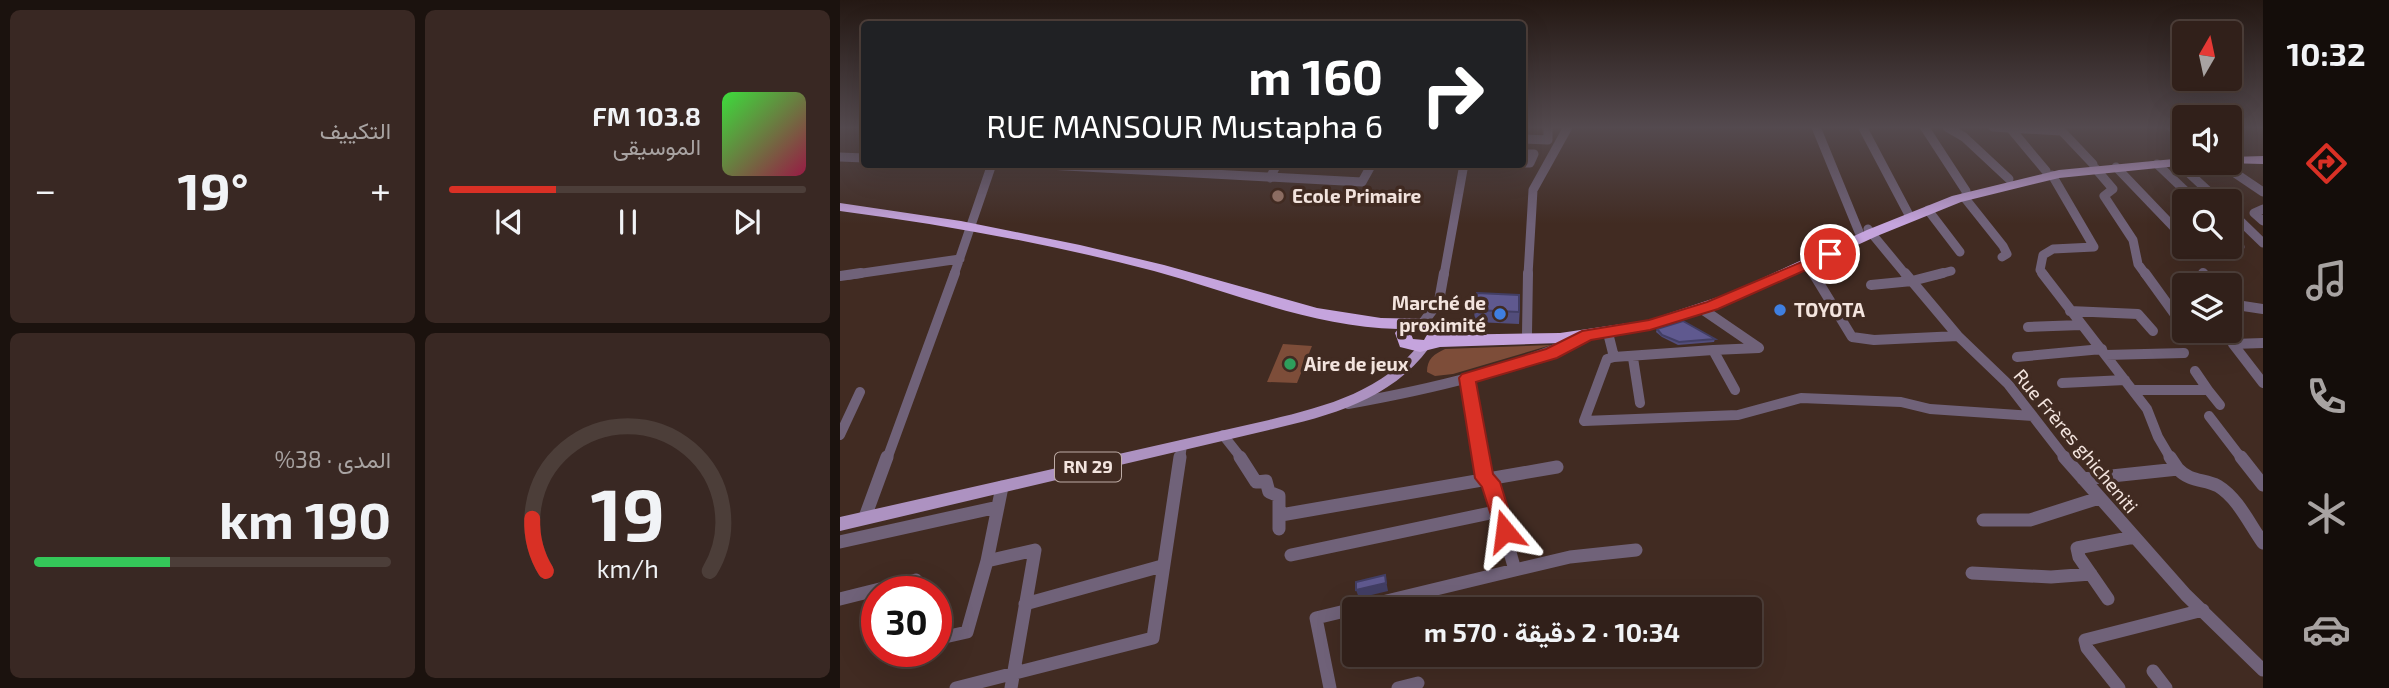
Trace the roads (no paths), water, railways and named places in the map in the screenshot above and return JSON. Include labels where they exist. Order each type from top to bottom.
[{"type":"highway","points":[[2094,166],[2172,162]]},
{"type":"highway","points":[[840,207],[1159,268],[1346,320],[1425,332],[1527,333],[1606,326],[1695,304],[1908,213],[2009,179],[2094,166],[2172,162]]},
{"type":"highway","points":[[1404,341],[1403,333],[1587,335],[1650,325],[1702,309],[1808,265],[1866,231],[1965,194],[2049,173]]},
{"type":"highway","points":[[840,213],[969,230],[1134,270],[1415,346],[1425,332]]},
{"type":"main road","points":[[1399,373],[1416,358],[1425,332]]},
{"type":"main road","points":[[1399,373],[1405,360],[1404,341]]},
{"type":"main road","name":"RN 29","points":[[840,524],[1002,488],[1335,406],[1365,395],[1399,373]]},
{"type":"street","points":[[1527,333],[1526,305],[1533,190],[1551,159]]},
{"type":"street","name":"Rue Frères ghicheniti","points":[[1831,159],[1866,231],[1958,336],[2008,384],[2047,437],[2134,537],[2263,670]]},
{"type":"street","points":[[1879,159],[1908,213]]},
{"type":"street","points":[[1944,159],[1965,194],[2003,246],[2007,254],[2002,257]]},
{"type":"street","points":[[1988,159],[2009,179]]},
{"type":"street","points":[[2037,159],[2049,173],[2094,247],[2053,248],[2043,255],[2039,263],[2043,277],[2153,418],[2158,437],[2178,469],[2189,480],[2223,490],[2258,530],[2263,543]]},
{"type":"street","points":[[2087,159],[2113,189],[2104,196],[2133,240],[2138,264],[2172,311]]},
{"type":"street","points":[[2157,164],[2183,189]]},
{"type":"street","points":[[2116,167],[2172,225]]},
{"type":"street","points":[[865,517],[991,168]]},
{"type":"street","points":[[1110,168],[1214,176],[1362,182],[1370,168]]},
{"type":"street","points":[[1214,176],[1219,168]]},
{"type":"street","points":[[1270,178],[1275,168]]},
{"type":"street","points":[[1425,332],[1439,301],[1463,168]]},
{"type":"street","points":[[2195,175],[2208,189]]},
{"type":"street","points":[[2238,175],[2263,191]]},
{"type":"street","points":[[2263,209],[2254,213],[2263,221]]},
{"type":"street","points":[[1928,210],[1960,252]]},
{"type":"street","points":[[2242,223],[2263,243]]},
{"type":"street","points":[[840,276],[960,259]]},
{"type":"street","points":[[1808,265],[1852,337],[1874,340],[1958,336]]},
{"type":"street","points":[[1871,285],[1912,281],[1951,271]]},
{"type":"street","points":[[2242,306],[2263,309]]},
{"type":"street","points":[[1702,309],[1759,348],[1608,359],[1584,421],[1738,415],[1801,398],[1889,401],[1930,409],[2033,416]]},
{"type":"street","points":[[2070,311],[2138,314],[2153,331]]},
{"type":"street","points":[[2028,327],[2081,325]]},
{"type":"street","points":[[1608,333],[1614,357]]},
{"type":"street","points":[[1335,406],[1467,378],[1551,354],[1587,335]]},
{"type":"street","points":[[2263,343],[2233,344],[2263,383]]},
{"type":"street","points":[[1713,350],[1735,390]]},
{"type":"street","points":[[2017,357],[2104,352],[2184,354]]},
{"type":"street","points":[[1633,358],[1640,403]]},
{"type":"street","points":[[2195,371],[2220,405]]},
{"type":"street","points":[[1467,378],[1485,478],[1490,482],[1500,511],[1515,570]]},
{"type":"street","points":[[2063,383],[2125,380]]},
{"type":"street","points":[[2133,390],[2208,390]]},
{"type":"street","points":[[840,435],[860,392]]},
{"type":"street","points":[[2209,416],[2258,472],[2263,485]]},
{"type":"street","points":[[1223,435],[1236,454],[1251,467],[1256,482],[1266,481],[1269,492],[1279,496],[1280,522],[1485,478],[1557,467]]},
{"type":"street","points":[[956,688],[1012,680],[1153,638],[1182,445]]},
{"type":"street","points":[[2083,479],[2178,469]]},
{"type":"street","points":[[952,635],[967,632],[987,561],[1002,488]]},
{"type":"street","points":[[1983,520],[2030,520],[2099,498]]},
{"type":"street","points":[[840,542],[998,507]]},
{"type":"street","points":[[1292,555],[1500,511]]},
{"type":"street","points":[[2108,599],[2077,548],[2134,537]]},
{"type":"street","points":[[987,561],[1035,550],[1012,680]]},
{"type":"street","points":[[1330,688],[1316,618],[1570,557],[1636,550]]},
{"type":"street","points":[[1025,604],[1162,566]]},
{"type":"street","points":[[1972,573],[2051,577],[2091,574]]},
{"type":"street","points":[[840,599],[861,594]]},
{"type":"street","points":[[2119,688],[2087,648],[2085,640],[2203,610]]},
{"type":"street","points":[[2153,671],[2166,688]]},
{"type":"street","points":[[1398,688],[1418,683]]},
{"type":"place","name":"Ecole Primaire","points":[[1278,196]]},
{"type":"place","name":"TOYOTA","points":[[1780,310]]},
{"type":"place","name":"Marché de proximité","points":[[1500,314]]},
{"type":"place","name":"Aire de jeux","points":[[1290,364]]}]
